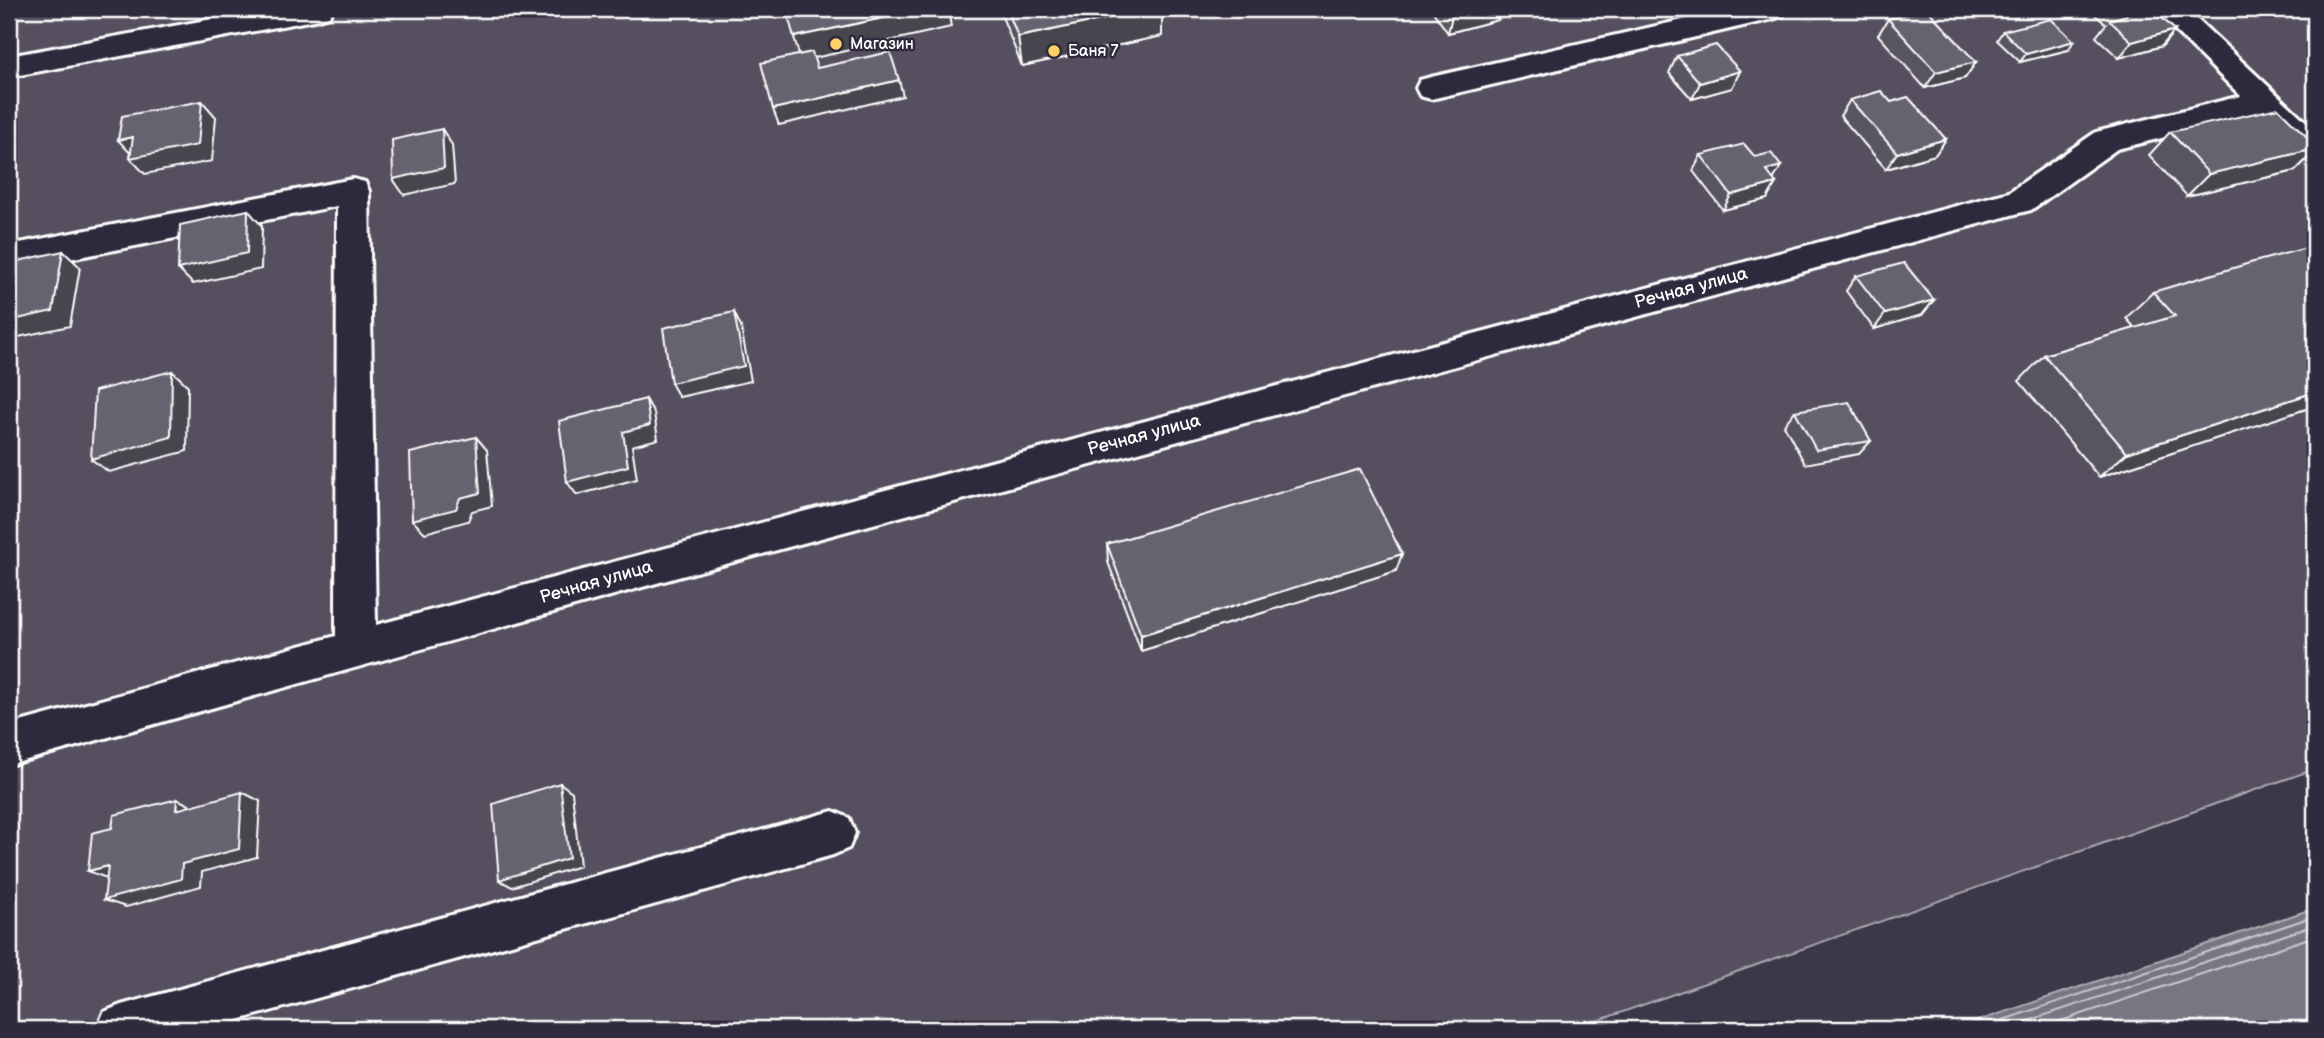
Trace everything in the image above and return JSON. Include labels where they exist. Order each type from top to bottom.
[{"type":"street","points":[[9,67],[319,9]]},
{"type":"street","points":[[1431,88],[1773,9]]},
{"type":"street","points":[[2168,9],[2315,148]]},
{"type":"street","name":"Речная улица","points":[[9,746],[678,559],[2019,201],[2107,141],[2266,101]]},
{"type":"street","points":[[9,258],[354,191],[356,650]]},
{"type":"street","points":[[121,1029],[833,833]]},
{"type":"shaded area","points":[[9,9],[2315,9],[2315,769],[1574,1029],[9,1029]]},
{"type":"water","points":[[2315,908],[2315,1029],[1954,1029]]},
{"type":"building","points":[[786,9],[925,9],[794,37]]},
{"type":"building","points":[[1007,9],[1153,9],[1018,37]]},
{"type":"building","points":[[1447,9],[1482,9],[1452,16]]},
{"type":"building","points":[[1927,9],[1976,62],[1936,72],[1888,19]]},
{"type":"building","points":[[2120,9],[2152,9],[2175,30],[2132,42],[2109,20],[2127,15]]},
{"type":"building","points":[[2051,19],[2074,41],[2026,54],[2003,31]]},
{"type":"building","points":[[1716,45],[1740,71],[1700,83],[1677,56]]},
{"type":"building","points":[[812,52],[817,68],[890,52],[899,80],[773,109],[761,63]]},
{"type":"building","points":[[1881,91],[1891,102],[1908,97],[1946,139],[1897,153],[1850,100]]},
{"type":"building","points":[[202,101],[198,145],[130,158],[133,137],[118,140],[122,116]]},
{"type":"building","points":[[2278,108],[2315,145],[2315,149],[2209,174],[2170,132]]},
{"type":"building","points":[[442,129],[444,168],[393,179],[392,140]]},
{"type":"building","points":[[1744,144],[1755,157],[1771,153],[1781,166],[1766,170],[1776,183],[1731,195],[1701,155]]},
{"type":"building","points":[[248,210],[247,253],[178,269],[180,225]]},
{"type":"building","points":[[2306,248],[2315,257],[2315,392],[2127,453],[2044,355],[2175,316],[2153,292]]},
{"type":"building","points":[[63,251],[53,311],[9,321],[9,263]]},
{"type":"building","points":[[1904,263],[1934,300],[1885,314],[1856,276]]},
{"type":"building","points":[[734,312],[744,366],[671,383],[663,328]]},
{"type":"building","points":[[172,371],[171,437],[91,459],[95,391]]},
{"type":"building","points":[[646,399],[650,425],[623,432],[628,466],[567,482],[559,421]]},
{"type":"building","points":[[1849,402],[1871,441],[1816,450],[1795,411]]},
{"type":"building","points":[[476,437],[480,493],[460,498],[456,509],[412,520],[410,453]]},
{"type":"building","points":[[1360,469],[1402,554],[1141,635],[1107,544]]},
{"type":"building","points":[[560,783],[569,858],[499,880],[493,804]]},
{"type":"building","points":[[242,792],[239,849],[182,864],[181,879],[104,900],[108,866],[88,871],[92,833],[112,828],[114,815],[177,799],[176,810]]},
{"type":"place","name":"Магазин","points":[[836,44]]},
{"type":"place","name":"Баня 7","points":[[1054,51]]}]
